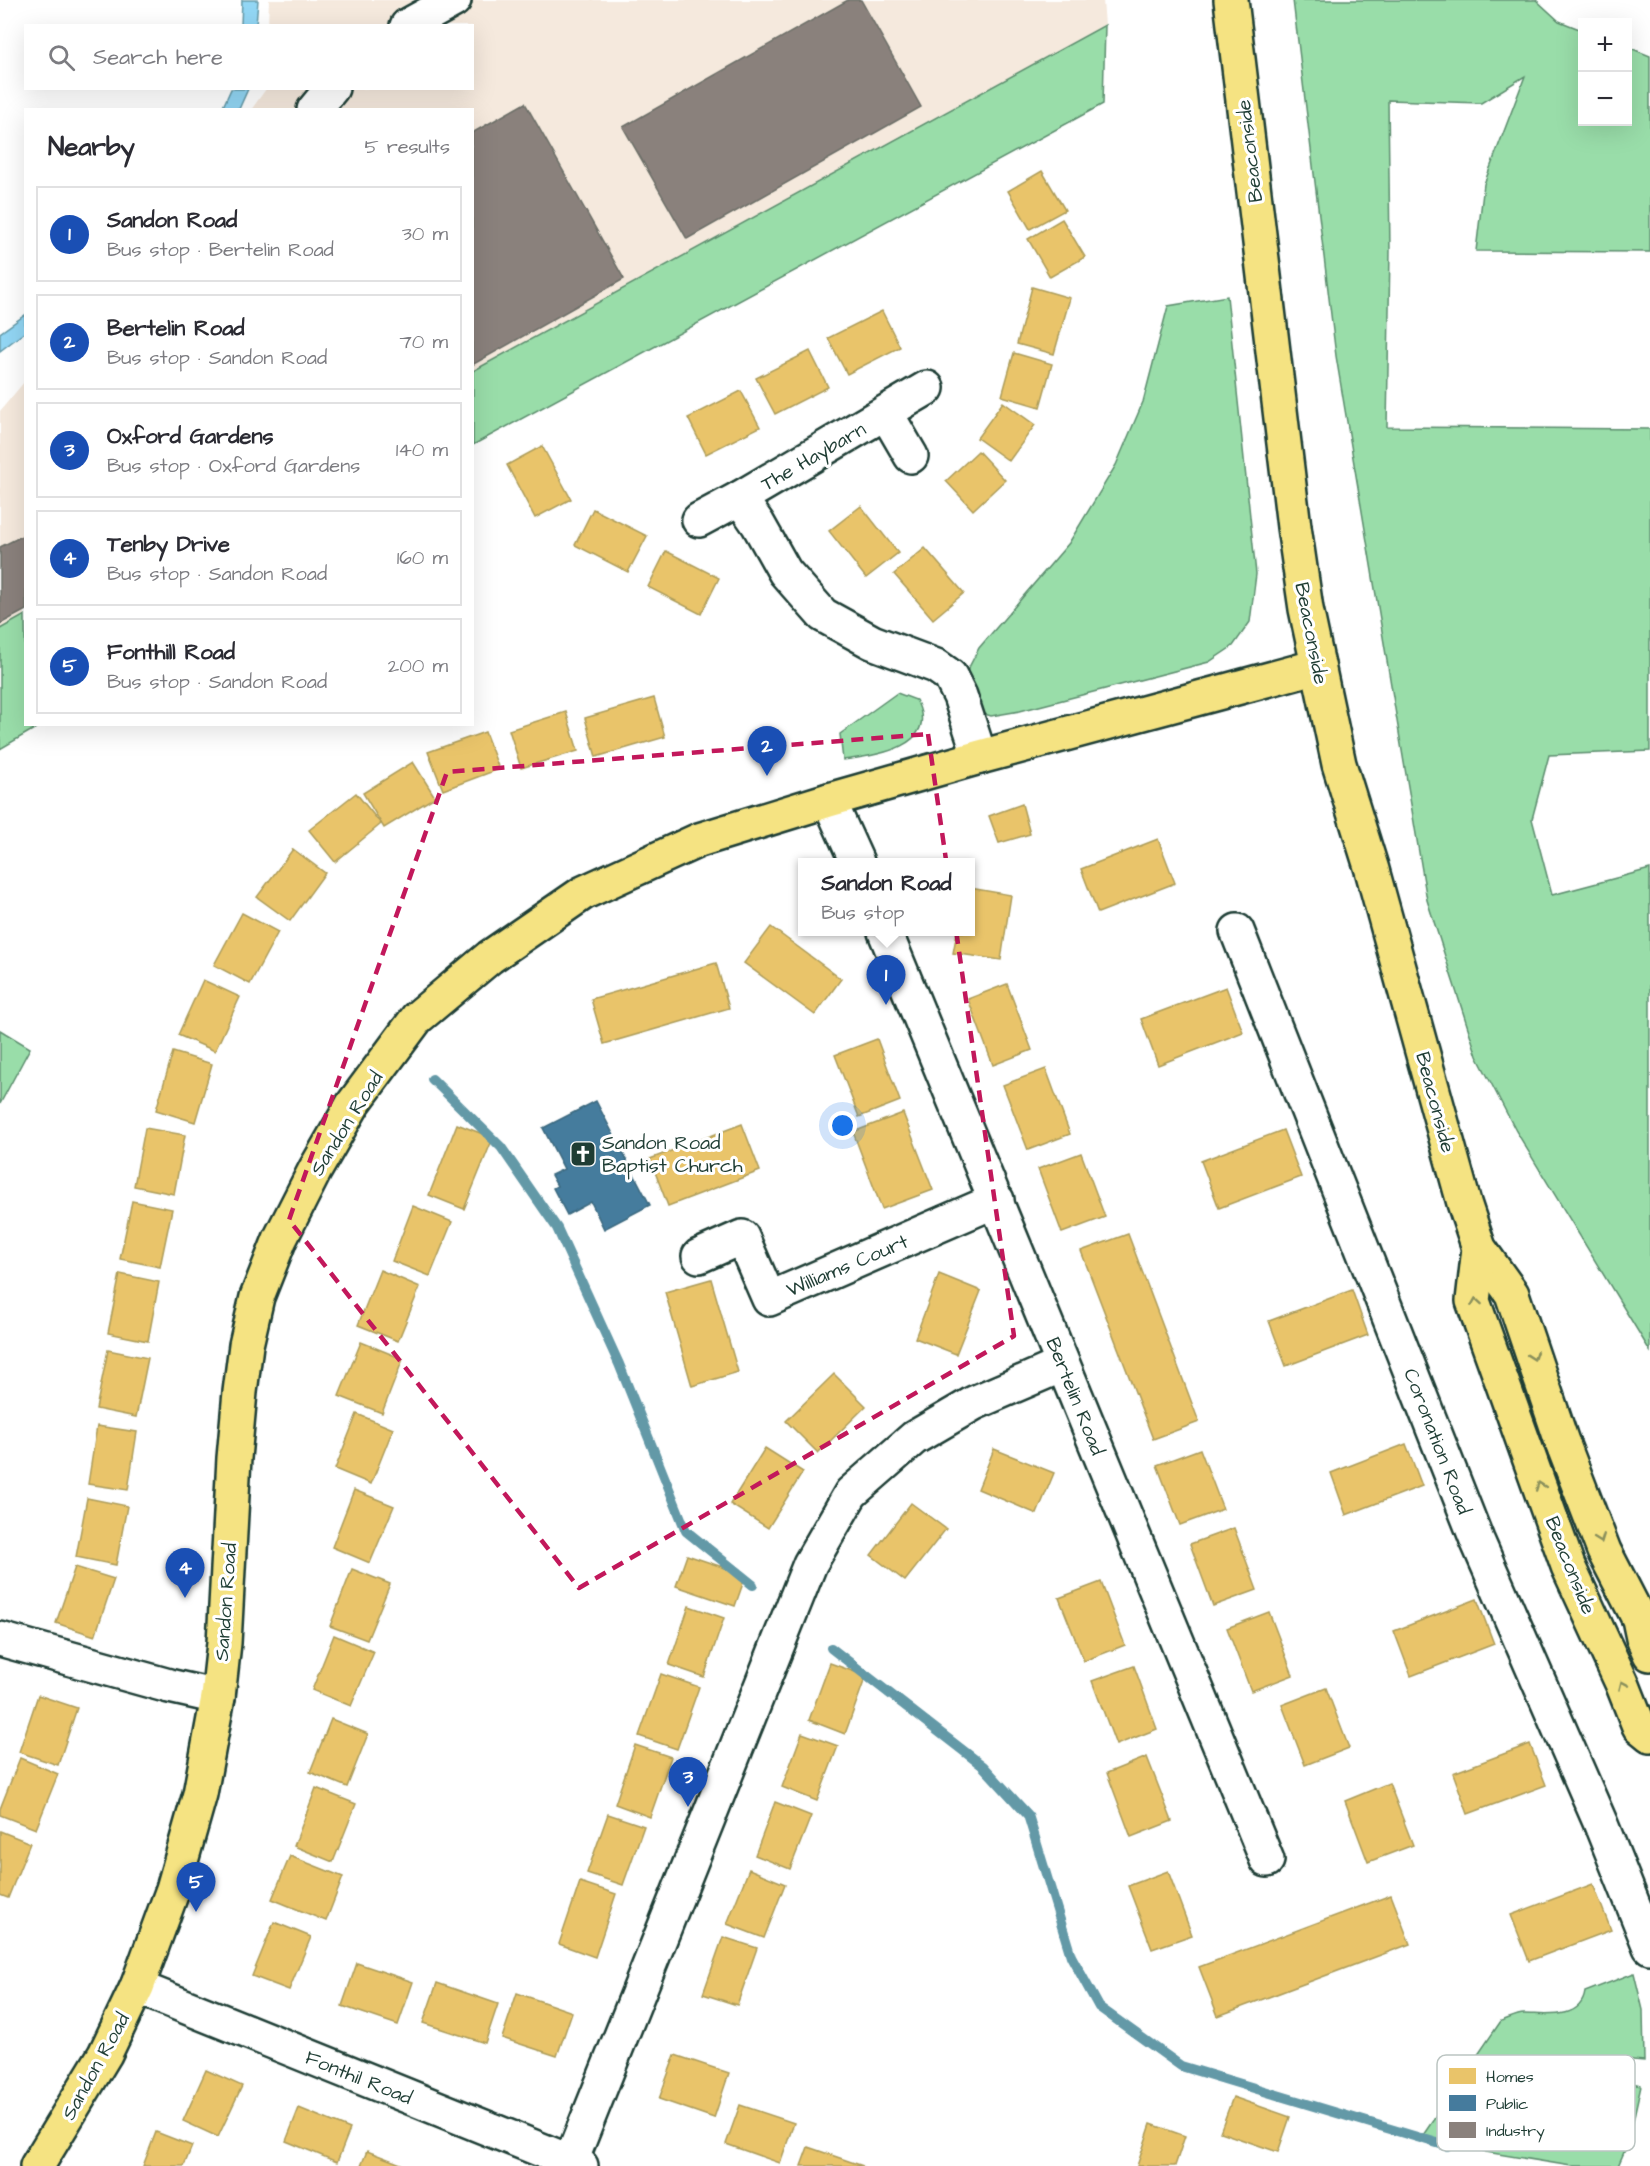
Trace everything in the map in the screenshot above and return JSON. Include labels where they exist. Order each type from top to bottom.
[{"type":"main road","name":"Beaconside","points":[[1231,0],[1294,527],[1306,609],[1339,764],[1372,870],[1464,1203],[1479,1248],[1512,1294],[1566,1453],[1604,1551],[1639,1619],[1643,1638],[1650,1654]]},
{"type":"main road","name":"Sandon Road","points":[[37,2166],[100,2063],[137,1987],[172,1889],[200,1794],[218,1697],[224,1643],[234,1458],[246,1345],[257,1297],[280,1239],[315,1170],[353,1104],[417,1018],[490,957],[584,893],[699,840],[980,757],[1318,666]]},
{"type":"main road","name":"Beaconside","points":[[1479,1248],[1473,1301],[1568,1566],[1622,1683],[1639,1726],[1650,1736]]},
{"type":"street","points":[[411,24],[454,0]]},
{"type":"street","points":[[316,108],[330,90]]},
{"type":"street","name":"The Haybarn","points":[[699,520],[927,388]]},
{"type":"street","name":"The Haybarn","points":[[886,413],[911,456]]},
{"type":"street","name":"The Haybarn","points":[[740,498],[758,524],[785,572],[823,615],[872,642],[936,666],[950,676],[960,696],[980,757]]},
{"type":"street","points":[[829,800],[855,858]]},
{"type":"street","name":"Coronation Road","points":[[1237,931],[1477,1540],[1600,1822],[1650,1947]]},
{"type":"street","name":"Bertelin Road","points":[[887,936],[1268,1860]]},
{"type":"street","name":"Williams Court","points":[[699,1256],[742,1237],[769,1299],[997,1200]]},
{"type":"street","points":[[574,2165],[810,1564],[851,1493],[914,1438],[974,1403],[1062,1365]]},
{"type":"street","points":[[0,1639],[168,1686],[218,1697]]},
{"type":"street","name":"Fonthil Road","points":[[137,1987],[574,2165]]},
{"type":"highlighted area","points":[[928,734],[1014,1336],[579,1588],[289,1220],[447,772]]},
{"type":"shaded area","points":[[269,0],[1103,0],[1105,25],[474,370],[474,108],[252,108],[265,90],[474,90],[474,24],[268,24]]},
{"type":"shaded area","points":[[24,382],[24,616],[0,629],[0,411]]},
{"type":"green space","points":[[1293,0],[1536,0],[1559,21],[1578,28],[1578,126],[1632,126],[1632,49],[1650,56],[1650,252],[1476,251],[1484,184],[1525,76],[1481,103],[1388,100],[1390,251],[1387,427],[1650,429],[1650,751],[1549,755],[1532,819],[1552,895],[1650,869],[1650,1351],[1516,1131],[1477,1056],[1427,900],[1336,356]]},
{"type":"green space","points":[[1105,25],[1103,104],[474,444],[474,370]]},
{"type":"green space","points":[[1227,296],[1256,574],[1250,622],[1233,646],[1209,662],[1020,711],[991,716],[981,713],[964,677],[979,648],[1069,543],[1116,465],[1143,402],[1168,306]]},
{"type":"green space","points":[[24,616],[24,726],[39,726],[0,749],[0,629]]},
{"type":"green space","points":[[897,693],[916,700],[921,716],[920,729],[912,739],[887,752],[843,760],[840,734]]},
{"type":"green space","points":[[0,1030],[30,1048],[0,1104]]},
{"type":"green space","points":[[1634,1973],[1643,2010],[1644,2061],[1635,2060],[1635,2055],[1478,2055],[1501,2021],[1521,2014],[1551,2015],[1569,2012],[1577,2008],[1585,1992]]},
{"type":"green space","points":[[1635,2084],[1641,2085],[1635,2112]]},
{"type":"green space","points":[[1437,2115],[1437,2144],[1419,2141]]},
{"type":"green space","points":[[1480,2151],[1625,2151],[1618,2166],[1571,2166]]},
{"type":"water","points":[[242,0],[258,0],[256,24],[241,24]]},
{"type":"water","points":[[231,90],[248,90],[239,108],[222,108]]},
{"type":"water","points":[[24,316],[24,333],[0,351],[0,333]]},
{"type":"building: Homes","points":[[1042,171],[1065,210],[1030,229],[1008,191]]},
{"type":"building: Homes","points":[[1062,219],[1085,257],[1050,277],[1028,239]]},
{"type":"building: Homes","points":[[1032,287],[1070,298],[1054,354],[1017,344]]},
{"type":"building: Homes","points":[[882,311],[900,347],[847,374],[828,338]]},
{"type":"building: Homes","points":[[810,351],[828,387],[775,414],[756,378]]},
{"type":"building: Homes","points":[[1014,353],[1052,364],[1040,407],[1002,396]]},
{"type":"building: Homes","points":[[741,391],[760,427],[706,454],[688,418]]},
{"type":"building: Homes","points":[[1003,402],[1035,425],[1009,461],[977,438]]},
{"type":"building: Homes","points":[[542,446],[571,499],[535,518],[507,465]]},
{"type":"building: Homes","points":[[978,451],[1005,480],[973,510],[946,481]]},
{"type":"building: Homes","points":[[861,506],[898,553],[866,578],[829,531]]},
{"type":"building: Homes","points":[[593,509],[647,536],[628,572],[575,545]]},
{"type":"building: Homes","points":[[925,548],[964,593],[933,619],[894,574]]},
{"type":"building: Homes","points":[[666,551],[719,578],[701,614],[648,587]]},
{"type":"building: Homes","points":[[654,698],[665,737],[596,757],[585,718]]},
{"type":"building: Homes","points":[[566,712],[578,751],[521,768],[509,730]]},
{"type":"building: Homes","points":[[485,732],[499,769],[443,790],[428,752]]},
{"type":"building: Homes","points":[[413,762],[435,797],[384,828],[363,793]]},
{"type":"building: Homes","points":[[356,793],[381,824],[335,862],[309,830]]},
{"type":"building: Homes","points":[[1022,804],[1030,834],[999,843],[989,816]]},
{"type":"building: Homes","points":[[1158,839],[1175,883],[1098,913],[1081,869]]},
{"type":"building: Homes","points":[[293,849],[325,873],[290,921],[257,897]]},
{"type":"building: Homes","points":[[975,889],[1011,895],[1001,960],[953,953],[956,936],[975,936]]},
{"type":"building: Homes","points":[[242,913],[278,932],[250,984],[214,965]]},
{"type":"building: Homes","points":[[771,927],[841,979],[815,1015],[744,963]]},
{"type":"building: Homes","points":[[716,963],[729,1008],[604,1044],[591,999]]},
{"type":"building: Homes","points":[[203,980],[240,997],[215,1051],[178,1035]]},
{"type":"building: Homes","points":[[1007,984],[1032,1050],[993,1065],[968,999]]},
{"type":"building: Homes","points":[[1226,987],[1243,1032],[1158,1065],[1141,1019]]},
{"type":"building: Homes","points":[[877,1039],[900,1101],[859,1117],[835,1055]]},
{"type":"building: Homes","points":[[173,1052],[212,1064],[195,1122],[156,1110]]},
{"type":"building: Homes","points":[[1046,1069],[1070,1134],[1028,1150],[1003,1085]]},
{"type":"building: Homes","points":[[903,1113],[933,1190],[882,1209],[853,1132]]},
{"type":"building: Homes","points":[[457,1124],[493,1138],[464,1209],[429,1195]]},
{"type":"building: Homes","points":[[742,1124],[760,1171],[668,1206],[650,1159]]},
{"type":"building: Homes","points":[[145,1128],[185,1135],[174,1194],[134,1186]]},
{"type":"building: Homes","points":[[1283,1130],[1301,1177],[1219,1208],[1201,1161]]},
{"type":"building: Homes","points":[[1081,1153],[1105,1217],[1062,1233],[1038,1169]]},
{"type":"building: Homes","points":[[132,1201],[172,1209],[160,1267],[120,1259]]},
{"type":"building: Homes","points":[[413,1206],[452,1222],[430,1276],[392,1261]]},
{"type":"building: Homes","points":[[1128,1234],[1199,1422],[1153,1439],[1081,1251]]},
{"type":"building: Homes","points":[[380,1270],[420,1287],[398,1341],[358,1325]]},
{"type":"building: Homes","points":[[120,1274],[159,1282],[148,1341],[108,1333]]},
{"type":"building: Homes","points":[[939,1274],[981,1291],[956,1354],[915,1338]]},
{"type":"building: Homes","points":[[711,1279],[738,1372],[692,1386],[665,1292]]},
{"type":"building: Homes","points":[[1352,1290],[1368,1335],[1286,1366],[1269,1321]]},
{"type":"building: Homes","points":[[361,1342],[403,1359],[382,1413],[339,1396]]},
{"type":"building: Homes","points":[[108,1350],[148,1358],[136,1417],[96,1409]]},
{"type":"building: Homes","points":[[834,1374],[866,1406],[818,1453],[786,1421]]},
{"type":"building: Homes","points":[[357,1414],[393,1429],[371,1484],[335,1469]]},
{"type":"building: Homes","points":[[97,1426],[137,1432],[128,1490],[88,1484]]},
{"type":"building: Homes","points":[[1406,1444],[1422,1486],[1346,1515],[1331,1473]]},
{"type":"building: Homes","points":[[765,1448],[803,1472],[768,1528],[730,1504]]},
{"type":"building: Homes","points":[[994,1449],[1054,1473],[1037,1514],[978,1489]]},
{"type":"building: Homes","points":[[1200,1449],[1223,1509],[1180,1525],[1157,1465]]},
{"type":"building: Homes","points":[[354,1490],[394,1506],[370,1563],[332,1547]]},
{"type":"building: Homes","points":[[87,1498],[127,1506],[116,1565],[76,1557]]},
{"type":"building: Homes","points":[[911,1503],[946,1529],[905,1581],[871,1555]]},
{"type":"building: Homes","points":[[1234,1528],[1257,1590],[1213,1606],[1190,1544]]},
{"type":"building: Homes","points":[[687,1555],[746,1575],[735,1606],[676,1586]]},
{"type":"building: Homes","points":[[75,1567],[114,1579],[95,1636],[56,1623]]},
{"type":"building: Homes","points":[[352,1569],[390,1584],[367,1640],[330,1626]]},
{"type":"building: Homes","points":[[1101,1582],[1125,1645],[1084,1661],[1059,1598]]},
{"type":"building: Homes","points":[[1477,1599],[1494,1644],[1411,1676],[1394,1631]]},
{"type":"building: Homes","points":[[689,1606],[724,1618],[704,1677],[669,1665]]},
{"type":"building: Homes","points":[[1269,1612],[1293,1675],[1251,1691],[1227,1628]]},
{"type":"building: Homes","points":[[334,1635],[374,1652],[351,1706],[312,1690]]},
{"type":"building: Homes","points":[[830,1663],[866,1676],[845,1734],[809,1720]]},
{"type":"building: Homes","points":[[1134,1666],[1157,1729],[1116,1745],[1092,1681]]},
{"type":"building: Homes","points":[[661,1674],[699,1687],[677,1749],[639,1736]]},
{"type":"building: Homes","points":[[1326,1688],[1349,1748],[1305,1765],[1282,1705]]},
{"type":"building: Homes","points":[[38,1695],[77,1708],[58,1765],[19,1752]]},
{"type":"building: Homes","points":[[331,1719],[368,1734],[347,1787],[310,1772]]},
{"type":"building: Homes","points":[[802,1733],[838,1746],[817,1801],[782,1787]]},
{"type":"building: Homes","points":[[1530,1744],[1546,1785],[1468,1814],[1453,1773]]},
{"type":"building: Homes","points":[[635,1745],[671,1757],[650,1817],[615,1804]]},
{"type":"building: Homes","points":[[1147,1757],[1172,1821],[1131,1837],[1107,1773]]},
{"type":"building: Homes","points":[[20,1758],[58,1774],[36,1829],[0,1815],[0,1809]]},
{"type":"building: Homes","points":[[1389,1783],[1413,1845],[1368,1862],[1345,1801]]},
{"type":"building: Homes","points":[[316,1788],[356,1804],[333,1862],[294,1846]]},
{"type":"building: Homes","points":[[775,1802],[811,1816],[790,1869],[755,1855]]},
{"type":"building: Homes","points":[[608,1814],[644,1826],[623,1885],[587,1873]]},
{"type":"building: Homes","points":[[0,1831],[30,1843],[8,1898],[0,1895]]},
{"type":"building: Homes","points":[[290,1856],[343,1877],[326,1921],[272,1899]]},
{"type":"building: Homes","points":[[749,1869],[785,1884],[764,1938],[727,1924]]},
{"type":"building: Homes","points":[[1168,1871],[1192,1935],[1152,1949],[1128,1886]]},
{"type":"building: Homes","points":[[580,1882],[616,1894],[595,1957],[559,1944]]},
{"type":"building: Homes","points":[[1593,1884],[1611,1930],[1529,1961],[1511,1915]]},
{"type":"building: Homes","points":[[1391,1895],[1410,1944],[1218,2016],[1199,1967]]},
{"type":"building: Homes","points":[[274,1922],[311,1937],[289,1990],[252,1976]]},
{"type":"building: Homes","points":[[723,1937],[757,1948],[737,2005],[703,1994]]},
{"type":"building: Homes","points":[[357,1963],[413,1982],[398,2025],[342,2006]]},
{"type":"building: Homes","points":[[437,1983],[498,2004],[485,2043],[423,2023]]},
{"type":"building: Homes","points":[[517,1993],[572,2012],[557,2056],[502,2038]]},
{"type":"building: Homes","points":[[675,2055],[729,2073],[714,2118],[659,2099]]},
{"type":"building: Homes","points":[[206,2070],[242,2086],[218,2137],[183,2121]]},
{"type":"building: Homes","points":[[1233,2097],[1290,2117],[1278,2152],[1220,2132]]},
{"type":"building: Homes","points":[[740,2105],[794,2123],[780,2163],[726,2144]]},
{"type":"building: Homes","points":[[299,2108],[350,2129],[337,2162],[286,2141]]},
{"type":"building: Homes","points":[[1151,2124],[1185,2136],[1175,2166],[1137,2166]]},
{"type":"building: Homes","points":[[156,2132],[192,2146],[184,2166],[143,2166]]},
{"type":"building: Homes","points":[[808,2147],[863,2166],[801,2166]]},
{"type":"building: Homes","points":[[367,2151],[406,2166],[361,2166]]},
{"type":"building: Public","points":[[596,1101],[650,1205],[604,1229],[591,1202],[567,1215],[553,1188],[557,1186],[551,1175],[564,1169],[543,1128]]},
{"type":"building: Industry","points":[[848,0],[861,0],[921,107],[687,239],[623,127]]},
{"type":"building: Industry","points":[[525,103],[624,279],[474,364],[474,132]]},
{"type":"building: Industry","points":[[24,535],[24,611],[0,624],[0,547]]},
{"type":"waterway","points":[[432,1079],[501,1147],[557,1228],[619,1364],[686,1531],[753,1585]]},
{"type":"waterway","points":[[831,1648],[983,1766],[1028,1815],[1071,1956],[1099,2007],[1181,2066],[1437,2143]]},
{"type":"place","name":"Bertelin Road","points":[[767,776]]},
{"type":"place","name":"Sandon Road","points":[[886,1005]]},
{"type":"place","name":"Sandon Road Baptist Church","points":[[583,1154]]},
{"type":"place","name":"Tenby Drive","points":[[185,1598]]},
{"type":"place","name":"Oxford Gardens","points":[[688,1807]]},
{"type":"place","name":"Fonthill Road","points":[[196,1912]]}]
